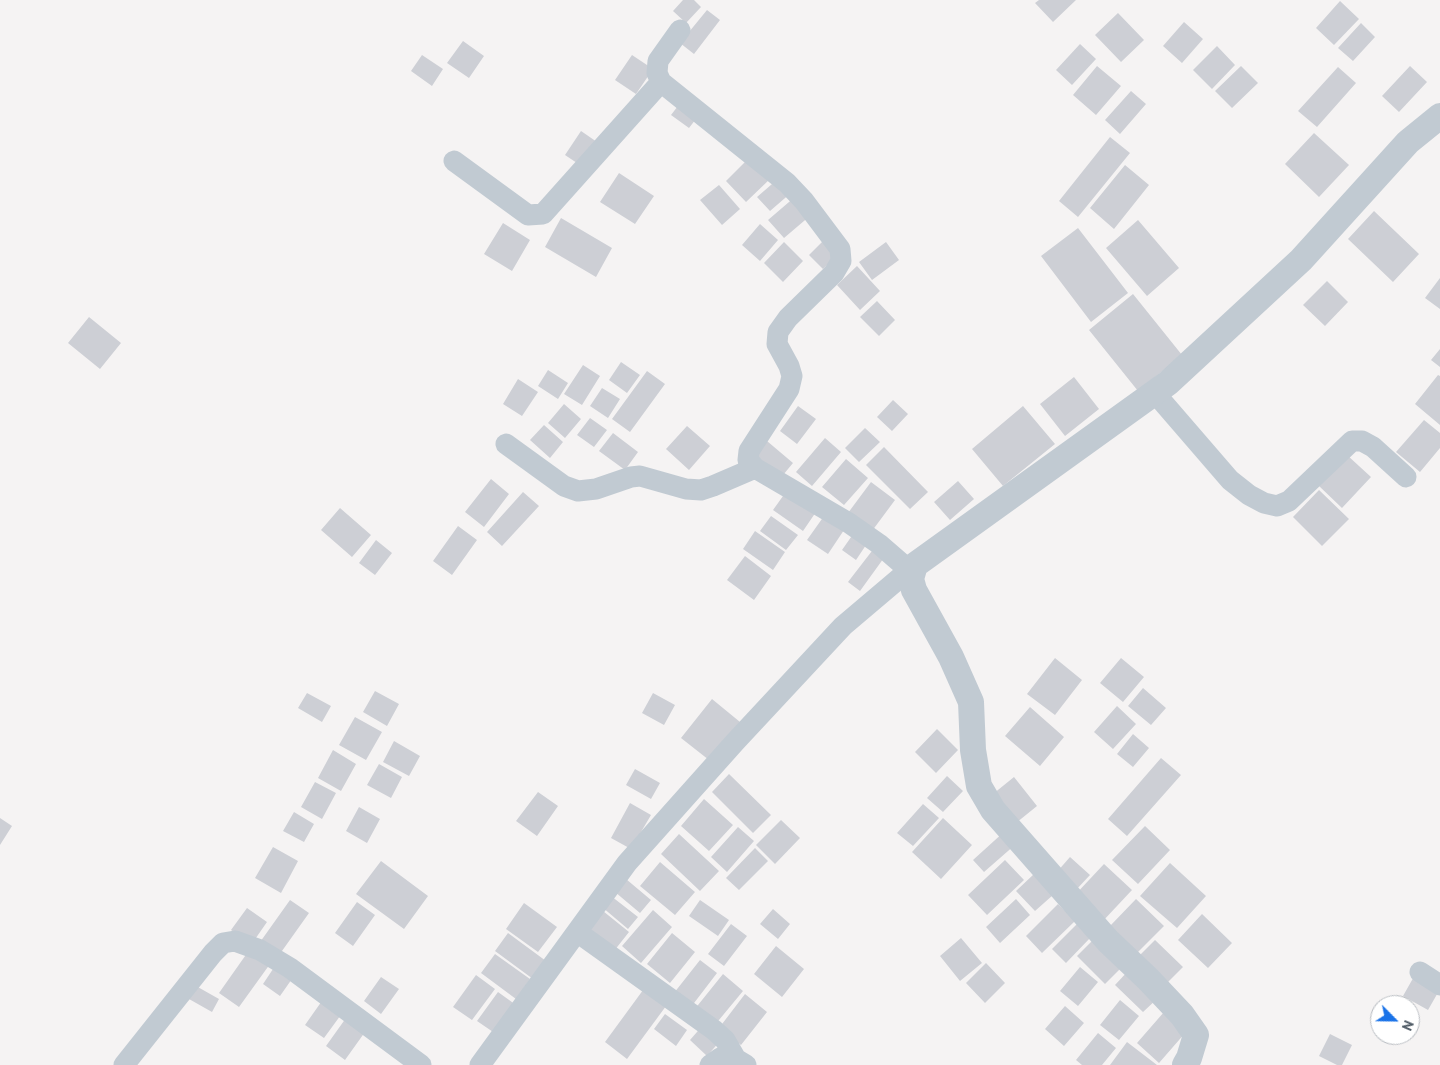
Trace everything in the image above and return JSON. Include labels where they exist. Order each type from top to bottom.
[{"type":"street","points":[[680,30],[658,61],[656,73],[661,82],[787,183],[804,201],[840,249],[841,261],[834,273],[788,318],[778,332],[777,344],[789,366],[792,376],[789,390],[749,451],[748,460],[755,468],[850,523],[912,568]]},
{"type":"street","points":[[454,162],[528,215],[543,214],[661,82]]},
{"type":"street","points":[[480,1065],[627,863],[843,626],[912,568],[1168,383],[1301,260],[1408,142],[1440,116]]},
{"type":"street","points":[[1154,392],[1230,480],[1249,495],[1264,503],[1277,506],[1289,501],[1352,441],[1362,441],[1373,447],[1406,477]]},
{"type":"street","points":[[506,444],[564,486],[578,491],[596,489],[631,477],[640,476],[701,490],[755,468]]},
{"type":"street","points":[[912,568],[911,579],[914,590],[951,657],[971,702],[973,750],[979,786],[993,810],[1108,940],[1182,1015],[1196,1035],[1185,1065]]},
{"type":"street","points":[[577,932],[714,1030],[725,1040],[741,1062]]},
{"type":"street","points":[[124,1065],[212,953],[223,943],[235,941],[260,950],[290,968],[421,1065]]},
{"type":"street","points":[[1420,972],[1440,985]]},
{"type":"street","points":[[710,1065],[720,1058],[741,1062]]},
{"type":"building","points":[[683,0],[694,0],[701,7],[686,23],[673,11]]},
{"type":"building","points":[[1039,0],[1076,0],[1053,22],[1035,3]]},
{"type":"building","points":[[1340,1],[1359,19],[1334,45],[1316,28]]},
{"type":"building","points":[[707,10],[720,20],[694,54],[680,43]]},
{"type":"building","points":[[1118,13],[1144,40],[1121,62],[1095,35]]},
{"type":"building","points":[[1184,22],[1203,39],[1182,63],[1163,46]]},
{"type":"building","points":[[1361,23],[1375,37],[1353,61],[1338,48]]},
{"type":"building","points":[[463,41],[484,56],[469,78],[447,63]]},
{"type":"building","points":[[1080,44],[1096,59],[1072,85],[1056,70]]},
{"type":"building","points":[[1217,46],[1235,65],[1212,89],[1193,70]]},
{"type":"building","points":[[422,55],[443,69],[432,86],[411,71]]},
{"type":"building","points":[[632,55],[653,69],[636,94],[615,80]]},
{"type":"building","points":[[1097,66],[1121,86],[1096,115],[1073,95]]},
{"type":"building","points":[[1241,66],[1258,83],[1232,108],[1215,91]]},
{"type":"building","points":[[1410,66],[1427,82],[1399,112],[1382,96]]},
{"type":"building","points":[[1338,67],[1356,83],[1317,127],[1298,111]]},
{"type":"building","points":[[1131,91],[1146,104],[1120,134],[1105,120]]},
{"type":"building","points":[[681,102],[699,115],[689,128],[671,115]]},
{"type":"building","points":[[581,131],[597,142],[580,165],[565,155]]},
{"type":"building","points":[[1314,133],[1349,165],[1319,197],[1285,164]]},
{"type":"building","points":[[1110,137],[1130,153],[1078,217],[1059,201]]},
{"type":"building","points":[[749,158],[770,179],[746,202],[726,181]]},
{"type":"building","points":[[1125,165],[1149,185],[1114,229],[1090,208]]},
{"type":"building","points":[[619,173],[654,196],[635,224],[600,202]]},
{"type":"building","points":[[779,178],[792,192],[770,211],[757,197]]},
{"type":"building","points":[[719,185],[740,209],[722,225],[700,200]]},
{"type":"building","points":[[796,196],[811,215],[784,238],[768,220]]},
{"type":"building","points":[[1374,211],[1419,254],[1393,282],[1348,239]]},
{"type":"building","points":[[561,218],[612,248],[596,277],[545,247]]},
{"type":"building","points":[[1138,220],[1179,268],[1147,296],[1106,248]]},
{"type":"building","points":[[503,223],[530,240],[512,271],[484,254]]},
{"type":"building","points":[[760,224],[778,240],[760,261],[742,245]]},
{"type":"building","points":[[1078,228],[1128,293],[1091,322],[1041,256]]},
{"type":"building","points":[[824,240],[838,255],[823,269],[809,255]]},
{"type":"building","points":[[784,242],[803,261],[783,282],[764,263]]},
{"type":"building","points":[[886,242],[899,260],[872,280],[859,262]]},
{"type":"building","points":[[857,266],[880,291],[860,310],[837,285]]},
{"type":"building","points":[[1440,278],[1440,309],[1425,298]]},
{"type":"building","points":[[1327,281],[1348,302],[1325,326],[1303,305]]},
{"type":"building","points":[[1133,294],[1182,355],[1138,391],[1089,330]]},
{"type":"building","points":[[877,301],[895,320],[879,336],[860,317]]},
{"type":"building","points":[[89,317],[121,343],[100,369],[68,343]]},
{"type":"building","points":[[1440,349],[1440,367],[1431,360]]},
{"type":"building","points":[[621,362],[640,375],[627,393],[609,380]]},
{"type":"building","points":[[583,365],[600,376],[582,405],[564,394]]},
{"type":"building","points":[[548,370],[568,383],[558,399],[538,386]]},
{"type":"building","points":[[647,371],[665,384],[630,432],[612,419]]},
{"type":"building","points":[[1438,375],[1440,376],[1440,425],[1415,404]]},
{"type":"building","points":[[1074,377],[1099,409],[1065,436],[1040,404]]},
{"type":"building","points":[[518,379],[538,392],[522,416],[503,404]]},
{"type":"building","points":[[602,388],[620,399],[608,418],[590,406]]},
{"type":"building","points":[[893,400],[908,414],[892,431],[877,417]]},
{"type":"building","points":[[564,404],[581,419],[565,438],[548,423]]},
{"type":"building","points":[[798,406],[816,419],[797,444],[780,431]]},
{"type":"building","points":[[1023,406],[1055,444],[1003,486],[972,449]]},
{"type":"building","points":[[590,418],[607,430],[594,447],[577,435]]},
{"type":"building","points":[[1424,420],[1440,433],[1440,448],[1420,472],[1396,452]]},
{"type":"building","points":[[544,425],[563,442],[550,458],[530,440]]},
{"type":"building","points":[[687,426],[710,446],[689,470],[666,449]]},
{"type":"building","points":[[865,428],[880,442],[859,462],[845,448]]},
{"type":"building","points":[[613,433],[638,452],[625,470],[599,451]]},
{"type":"building","points":[[825,438],[841,452],[812,486],[796,472]]},
{"type":"building","points":[[767,441],[793,463],[778,481],[752,459]]},
{"type":"building","points":[[884,447],[928,492],[910,509],[866,465]]},
{"type":"building","points":[[1347,455],[1371,477],[1342,508],[1319,486]]},
{"type":"building","points":[[846,459],[868,478],[844,505],[822,487]]},
{"type":"building","points":[[491,479],[509,494],[484,527],[465,512]]},
{"type":"building","points":[[958,481],[974,499],[950,520],[934,502]]},
{"type":"building","points":[[871,482],[895,500],[872,531],[848,513]]},
{"type":"building","points":[[788,489],[818,509],[803,531],[773,510]]},
{"type":"building","points":[[1319,490],[1349,519],[1322,546],[1293,517]]},
{"type":"building","points":[[523,492],[539,506],[502,546],[487,532]]},
{"type":"building","points":[[340,508],[371,535],[352,557],[321,530]]},
{"type":"building","points":[[771,516],[798,535],[786,550],[760,531]]},
{"type":"building","points":[[824,516],[844,530],[828,554],[807,540]]},
{"type":"building","points":[[458,526],[477,540],[452,575],[433,561]]},
{"type":"building","points":[[856,530],[870,539],[856,560],[842,550]]},
{"type":"building","points":[[755,531],[785,552],[773,570],[743,549]]},
{"type":"building","points":[[376,540],[392,553],[375,575],[359,563]]},
{"type":"building","points":[[875,547],[886,555],[860,591],[848,582]]},
{"type":"building","points":[[745,556],[771,576],[754,600],[727,580]]},
{"type":"building","points":[[1055,658],[1082,680],[1055,715],[1027,694]]},
{"type":"building","points":[[1121,658],[1144,677],[1123,702],[1100,683]]},
{"type":"building","points":[[1143,688],[1166,708],[1151,725],[1128,706]]},
{"type":"building","points":[[375,691],[399,704],[387,726],[363,712]]},
{"type":"building","points":[[307,693],[331,706],[322,722],[298,708]]},
{"type":"building","points":[[653,693],[675,705],[664,725],[642,713]]},
{"type":"building","points":[[712,699],[740,722],[709,760],[681,738]]},
{"type":"building","points":[[1117,706],[1136,724],[1113,749],[1094,732]]},
{"type":"building","points":[[1030,707],[1064,737],[1040,766],[1005,736]]},
{"type":"building","points":[[355,717],[382,732],[366,760],[339,745]]},
{"type":"building","points":[[937,729],[958,750],[936,773],[915,752]]},
{"type":"building","points":[[1133,734],[1149,748],[1133,767],[1117,754]]},
{"type":"building","points":[[394,741],[420,756],[409,776],[383,762]]},
{"type":"building","points":[[333,750],[356,764],[341,791],[318,778]]},
{"type":"building","points":[[1161,758],[1181,775],[1127,836],[1108,819]]},
{"type":"building","points":[[379,764],[402,777],[391,798],[367,785]]},
{"type":"building","points":[[635,769],[660,783],[651,799],[626,785]]},
{"type":"building","points":[[729,774],[771,815],[753,833],[712,792]]},
{"type":"building","points":[[947,776],[963,791],[943,812],[927,798]]},
{"type":"building","points":[[1014,777],[1037,806],[1016,823],[993,794]]},
{"type":"building","points":[[315,782],[336,793],[322,819],[301,807]]},
{"type":"building","points":[[538,792],[558,806],[537,836],[516,821]]},
{"type":"building","points":[[704,799],[733,825],[709,851],[681,826]]},
{"type":"building","points":[[630,803],[651,815],[631,849],[611,838]]},
{"type":"building","points":[[923,804],[939,818],[913,846],[897,833]]},
{"type":"building","points":[[359,807],[380,819],[367,843],[346,831]]},
{"type":"building","points":[[294,812],[314,824],[304,842],[283,831]]},
{"type":"building","points":[[0,818],[12,826],[0,845]]},
{"type":"building","points":[[943,818],[972,845],[941,879],[912,852]]},
{"type":"building","points":[[781,820],[800,838],[775,864],[756,845]]},
{"type":"building","points":[[1145,826],[1170,850],[1138,884],[1112,860]]},
{"type":"building","points":[[738,827],[754,841],[727,872],[711,857]]},
{"type":"building","points":[[1005,831],[1016,844],[984,872],[973,860]]},
{"type":"building","points":[[679,834],[719,871],[700,891],[661,854]]},
{"type":"building","points":[[273,847],[298,861],[281,893],[255,878]]},
{"type":"building","points":[[755,848],[768,861],[739,890],[726,878]]},
{"type":"building","points":[[1070,857],[1090,875],[1075,891],[1056,873]]},
{"type":"building","points":[[1005,860],[1024,880],[987,915],[968,895]]},
{"type":"building","points":[[381,861],[428,896],[404,929],[356,894]]},
{"type":"building","points":[[660,862],[695,892],[675,915],[640,886]]},
{"type":"building","points":[[1170,863],[1206,896],[1177,928],[1140,896]]},
{"type":"building","points":[[1104,864],[1132,890],[1102,922],[1074,896]]},
{"type":"building","points":[[1034,874],[1053,895],[1035,911],[1016,891]]},
{"type":"building","points":[[626,879],[651,900],[640,913],[615,892]]},
{"type":"building","points":[[611,896],[638,917],[628,929],[602,907]]},
{"type":"building","points":[[1016,899],[1030,915],[1000,943],[986,927]]},
{"type":"building","points":[[1136,899],[1164,926],[1137,953],[1110,926]]},
{"type":"building","points":[[290,900],[309,913],[277,958],[258,945]]},
{"type":"building","points":[[700,900],[729,920],[718,936],[689,916]]},
{"type":"building","points":[[357,902],[375,915],[353,946],[335,933]]},
{"type":"building","points":[[524,903],[557,927],[538,952],[506,929]]},
{"type":"building","points":[[1058,904],[1075,921],[1042,953],[1026,936]]},
{"type":"building","points":[[247,908],[267,922],[251,945],[231,930]]},
{"type":"building","points":[[773,909],[790,924],[778,939],[760,924]]},
{"type":"building","points":[[653,910],[672,927],[641,963],[622,946]]},
{"type":"building","points":[[603,911],[629,932],[614,951],[588,930]]},
{"type":"building","points":[[1202,914],[1232,943],[1208,968],[1178,940]]},
{"type":"building","points":[[731,924],[747,936],[724,966],[708,954]]},
{"type":"building","points":[[1077,924],[1091,937],[1066,963],[1052,949]]},
{"type":"building","points":[[508,933],[546,961],[533,979],[495,951]]},
{"type":"building","points":[[672,933],[695,952],[670,983],[647,964]]},
{"type":"building","points":[[961,938],[982,963],[960,981],[940,956]]},
{"type":"building","points":[[1094,939],[1122,967],[1105,984],[1077,956]]},
{"type":"building","points":[[1155,940],[1183,967],[1164,986],[1136,959]]},
{"type":"building","points":[[776,946],[804,969],[782,997],[754,974]]},
{"type":"building","points":[[250,949],[270,964],[239,1007],[219,993]]},
{"type":"building","points":[[495,954],[530,979],[516,999],[481,973]]},
{"type":"building","points":[[700,960],[717,973],[691,1007],[674,993]]},
{"type":"building","points":[[277,963],[294,976],[280,996],[263,984]]},
{"type":"building","points":[[986,963],[1005,983],[985,1003],[966,983]]},
{"type":"building","points":[[1080,967],[1098,982],[1078,1006],[1060,991]]},
{"type":"building","points":[[1129,970],[1158,998],[1143,1012],[1115,985]]},
{"type":"building","points":[[1416,973],[1440,989],[1428,1010],[1420,1006],[1420,995],[1404,995]]},
{"type":"building","points":[[723,974],[743,991],[714,1026],[694,1010]]},
{"type":"building","points":[[476,975],[495,989],[472,1020],[453,1007]]},
{"type":"building","points":[[381,977],[399,989],[381,1014],[364,1001]]},
{"type":"building","points":[[196,986],[219,999],[212,1012],[189,999]]},
{"type":"building","points":[[646,986],[669,1002],[627,1059],[605,1042]]},
{"type":"building","points":[[498,992],[516,1005],[496,1034],[477,1021]]},
{"type":"building","points":[[745,994],[767,1012],[741,1045],[719,1028]]},
{"type":"building","points":[[324,998],[343,1012],[324,1038],[305,1025]]},
{"type":"building","points":[[1120,1000],[1139,1016],[1119,1040],[1100,1025]]},
{"type":"building","points":[[1065,1006],[1084,1023],[1064,1046],[1045,1029]]},
{"type":"building","points":[[1164,1012],[1186,1032],[1159,1063],[1137,1043]]},
{"type":"building","points":[[665,1014],[687,1030],[676,1046],[654,1029]]},
{"type":"building","points":[[346,1018],[365,1032],[345,1060],[326,1046]]},
{"type":"building","points":[[704,1024],[721,1040],[707,1056],[690,1040]]},
{"type":"building","points":[[1098,1033],[1116,1048],[1102,1065],[1082,1065],[1076,1060]]},
{"type":"building","points":[[1330,1034],[1352,1045],[1342,1065],[1337,1065],[1319,1056]]},
{"type":"building","points":[[1127,1042],[1157,1065],[1110,1065]]}]
